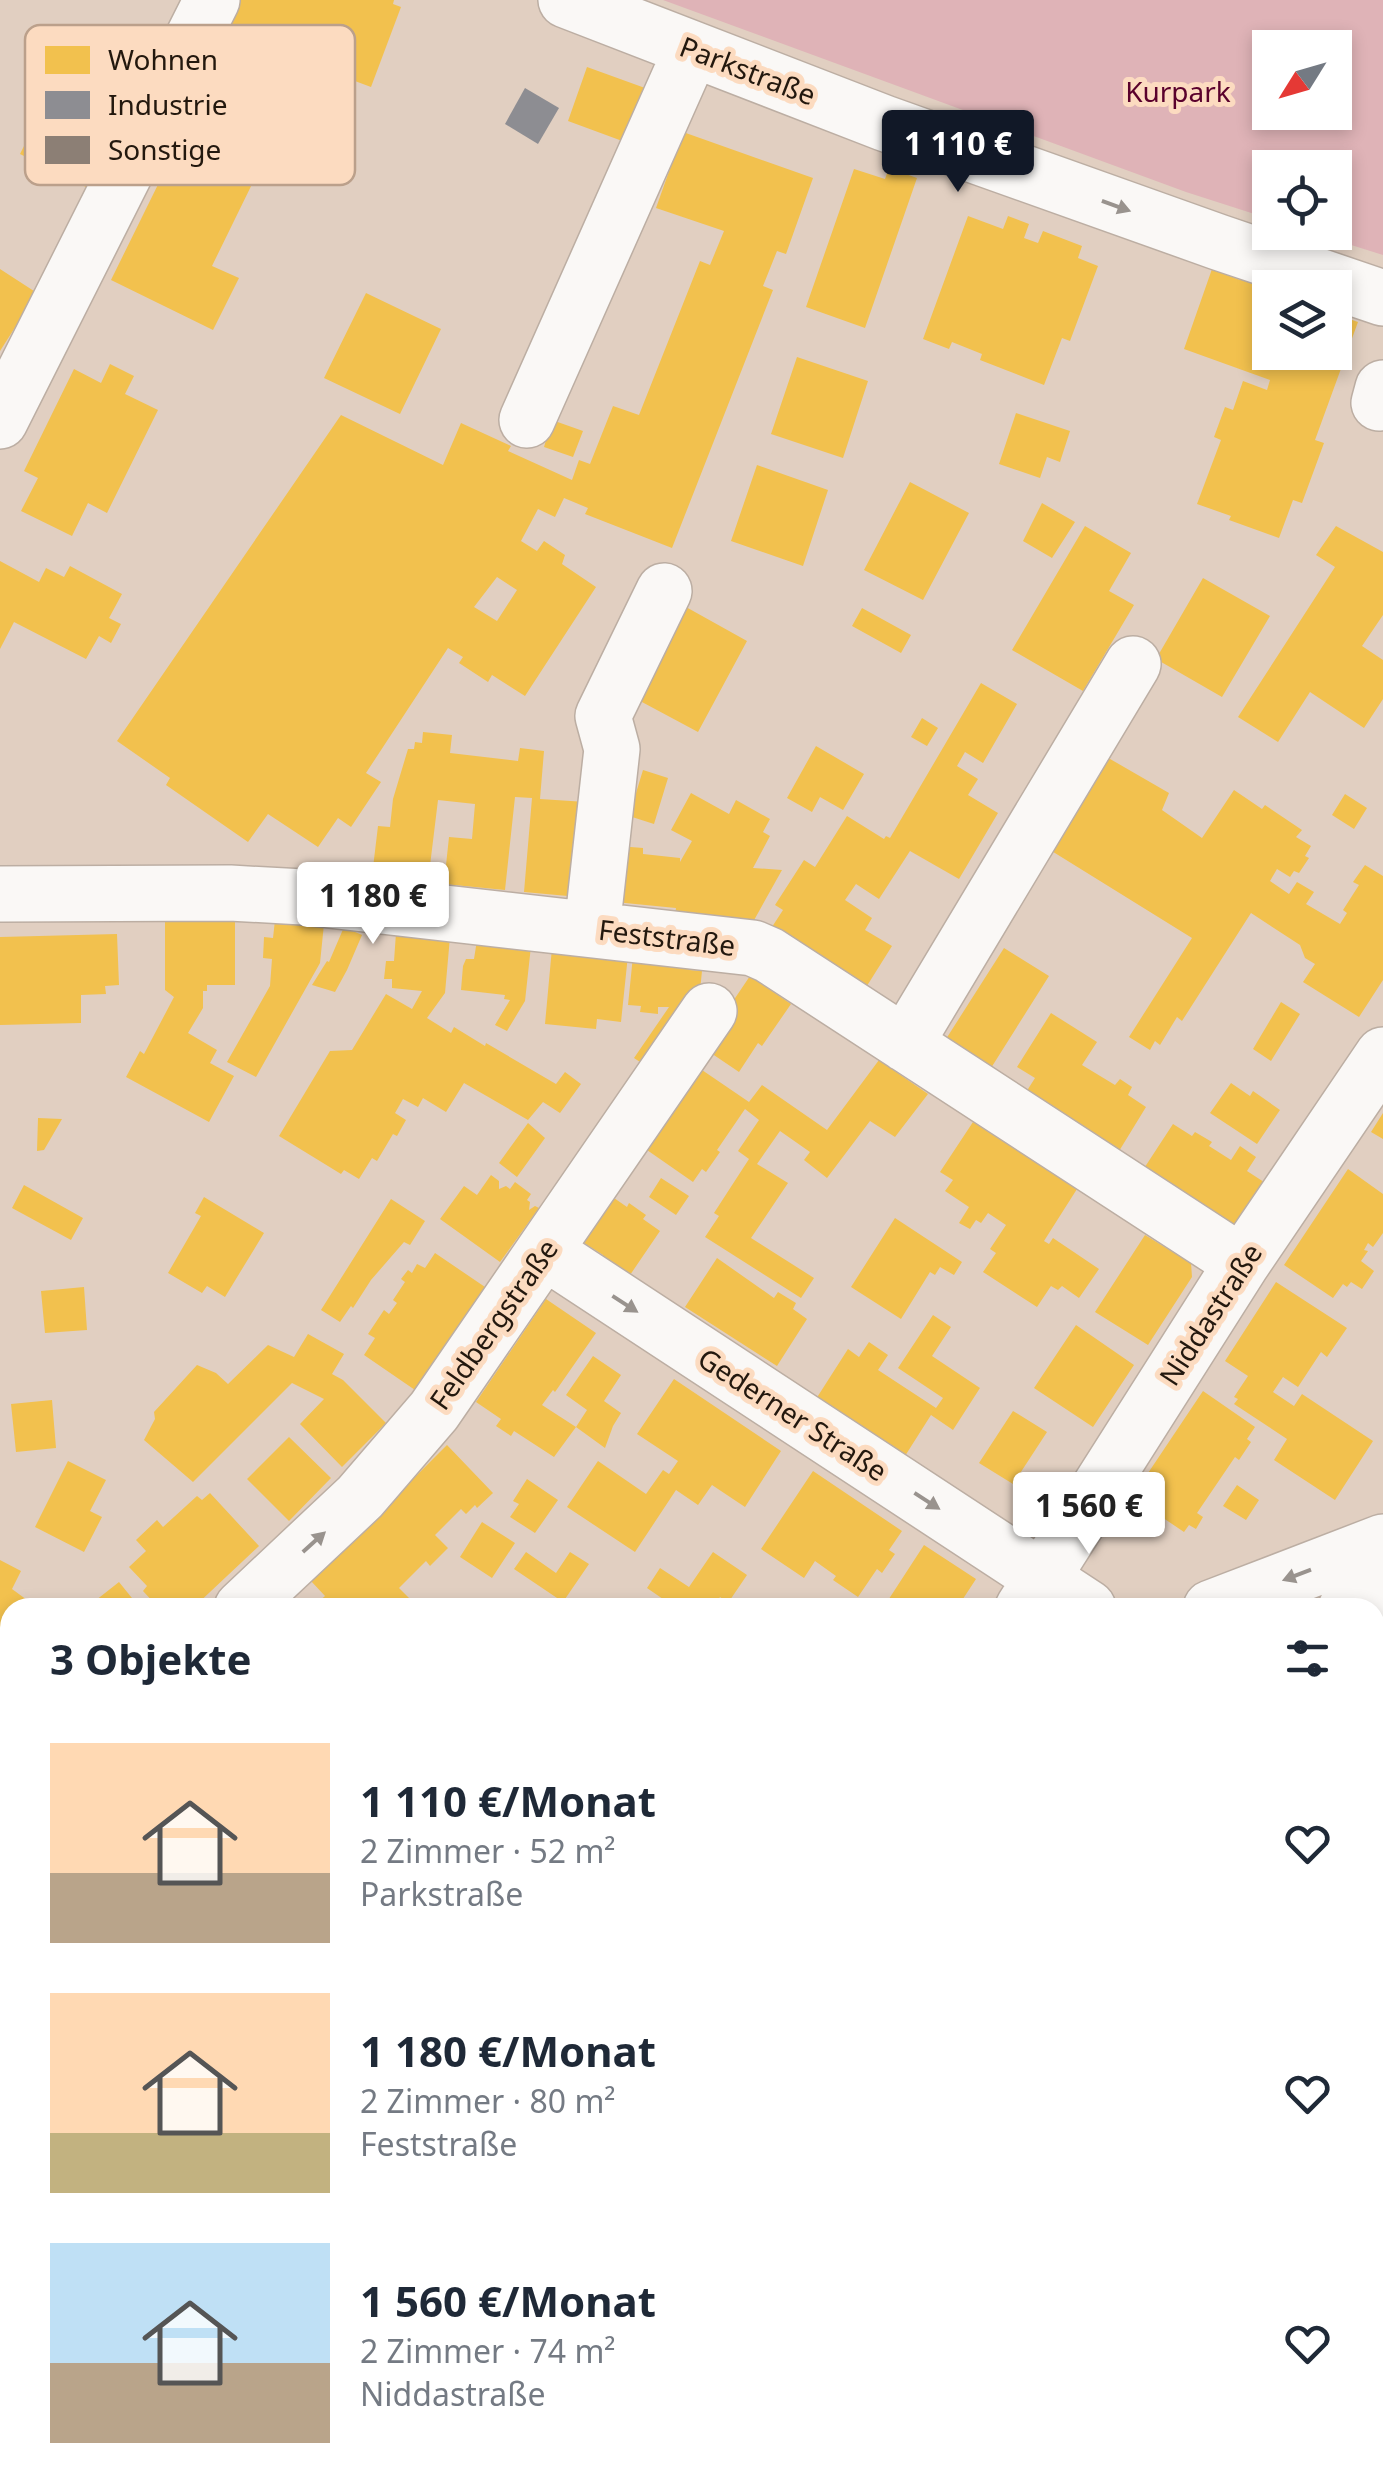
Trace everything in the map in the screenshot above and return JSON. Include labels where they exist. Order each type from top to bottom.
[{"type":"street","points":[[199,25],[212,0]]},
{"type":"street","name":"Parkstraße","points":[[566,0],[884,123],[1383,298]]},
{"type":"street","points":[[527,420],[692,49]]},
{"type":"street","points":[[0,421],[119,185]]},
{"type":"street","points":[[592,928],[612,749],[603,716],[664,591]]},
{"type":"street","points":[[906,1044],[1132,664]]},
{"type":"street","name":"Feststraße","points":[[0,894],[267,895],[753,948],[770,955],[1242,1263]]},
{"type":"street","name":"Feldbergstraße","points":[[253,1598],[360,1497],[434,1411],[709,1011]]},
{"type":"street","name":"Niddastraße","points":[[1033,1592],[1242,1263],[1383,1054]]},
{"type":"street","name":"Gederner Straße","points":[[544,1251],[1033,1592]]},
{"type":"street","points":[[1237,1598],[1383,1542]]},
{"type":"green space","name":"Kurpark","points":[[663,0],[1383,0],[1383,255],[1352,245],[1352,150],[1252,150],[1252,213]]},
{"type":"building: Wohnen","points":[[239,0],[394,0],[393,4],[401,7],[371,87],[355,81],[355,25],[229,25]]},
{"type":"building: Wohnen","points":[[587,67],[645,88],[625,142],[568,121]]},
{"type":"building: Wohnen","points":[[683,132],[813,178],[786,254],[777,251],[763,286],[773,290],[672,548],[585,514],[588,508],[564,498],[555,517],[538,509],[521,541],[537,551],[544,541],[565,555],[562,564],[596,587],[525,696],[492,675],[488,682],[459,663],[463,657],[448,648],[366,773],[381,782],[351,827],[338,818],[318,847],[268,814],[248,842],[166,785],[170,778],[117,741],[341,415],[443,465],[461,423],[511,446],[508,451],[572,480],[579,460],[590,464],[613,406],[639,415],[700,261],[710,265],[724,231],[656,208]],"holes":[[[497,577],[517,590],[497,621],[474,607]]]},
{"type":"building: Wohnen","points":[[889,168],[917,178],[865,328],[806,307],[854,169],[885,179]]},
{"type":"building: Wohnen","points":[[158,185],[252,185],[212,266],[239,278],[213,330],[111,280]]},
{"type":"building: Wohnen","points":[[968,216],[1003,229],[1008,216],[1029,224],[1024,238],[1038,243],[1043,231],[1082,246],[1078,258],[1098,266],[1070,341],[1062,338],[1044,385],[980,360],[982,354],[952,342],[949,349],[923,339]]},
{"type":"building: Wohnen","points":[[0,269],[37,293],[0,351]]},
{"type":"building: Wohnen","points":[[1212,269],[1240,280],[1242,273],[1252,276],[1252,370],[1341,370],[1315,440],[1324,443],[1302,503],[1293,500],[1279,538],[1197,504],[1221,440],[1214,437],[1225,407],[1233,410],[1243,381],[1267,390],[1270,380],[1184,349]]},
{"type":"building: Wohnen","points":[[366,293],[441,329],[400,414],[324,378]]},
{"type":"building: Wohnen","points":[[797,357],[868,381],[843,458],[771,434]]},
{"type":"building: Wohnen","points":[[110,364],[134,376],[125,394],[158,410],[107,513],[88,503],[72,536],[21,511],[38,478],[24,471],[74,369],[101,383]]},
{"type":"building: Wohnen","points":[[1016,413],[1070,431],[1060,462],[1047,457],[1040,478],[999,464]]},
{"type":"building: Wohnen","points":[[552,420],[583,431],[573,457],[544,447]]},
{"type":"building: Wohnen","points":[[757,465],[828,490],[803,566],[731,541]]},
{"type":"building: Wohnen","points":[[910,482],[969,513],[923,600],[864,570]]},
{"type":"building: Wohnen","points":[[1042,503],[1075,522],[1052,558],[1023,541]]},
{"type":"building: Wohnen","points":[[1085,526],[1131,553],[1109,591],[1134,605],[1083,691],[1012,650]]},
{"type":"building: Wohnen","points":[[1336,526],[1383,552],[1383,615],[1362,646],[1383,660],[1383,699],[1364,728],[1310,692],[1278,742],[1238,717],[1335,567],[1316,555]]},
{"type":"building: Wohnen","points":[[0,561],[39,582],[46,568],[64,577],[70,566],[122,594],[109,618],[121,624],[111,643],[99,636],[86,659],[14,622],[0,649]]},
{"type":"building: Wohnen","points":[[1203,578],[1270,616],[1222,697],[1156,659]]},
{"type":"building: Wohnen","points":[[677,602],[747,641],[698,732],[627,694]]},
{"type":"building: Wohnen","points":[[862,608],[911,635],[901,653],[852,626]]},
{"type":"building: Wohnen","points":[[981,683],[1017,704],[983,763],[965,752],[957,766],[978,779],[968,795],[998,813],[959,879],[910,851],[879,899],[856,884],[845,900],[872,918],[865,930],[892,946],[865,989],[770,930],[783,910],[775,905],[804,860],[815,867],[847,816],[884,839],[890,838]]},
{"type":"building: Wohnen","points":[[922,718],[938,728],[927,746],[911,737]]},
{"type":"building: Wohnen","points":[[423,732],[452,735],[450,753],[518,761],[520,748],[544,751],[540,799],[586,802],[579,897],[524,892],[532,798],[515,797],[505,890],[444,884],[449,837],[472,839],[475,804],[438,800],[428,882],[372,876],[378,826],[390,827],[393,799],[408,749],[414,749],[415,742],[422,743]]},
{"type":"building: Wohnen","points":[[816,746],[864,774],[843,810],[820,797],[812,812],[787,798]]},
{"type":"building: Wohnen","points":[[1098,752],[1169,793],[1162,810],[1202,838],[1234,790],[1302,830],[1296,837],[1311,846],[1305,856],[1309,858],[1299,873],[1294,871],[1290,877],[1277,869],[1270,881],[1289,894],[1297,882],[1314,892],[1306,904],[1340,924],[1347,913],[1343,910],[1359,885],[1353,882],[1365,865],[1383,876],[1383,980],[1359,1017],[1303,982],[1315,964],[1305,958],[1300,945],[1251,913],[1182,1021],[1177,1017],[1160,1045],[1155,1041],[1150,1050],[1129,1037],[1192,938],[1042,845]]},
{"type":"building: Wohnen","points":[[643,770],[668,778],[654,824],[629,816]]},
{"type":"building: Wohnen","points":[[691,793],[729,814],[736,800],[770,819],[763,832],[770,836],[753,868],[782,870],[753,922],[675,915],[676,908],[605,901],[618,846],[643,848],[643,854],[680,858],[680,862],[692,841],[671,830]]},
{"type":"building: Wohnen","points":[[1345,794],[1367,808],[1354,829],[1332,815]]},
{"type":"building: Wohnen","points":[[165,918],[235,918],[235,985],[207,985],[203,1008],[188,1033],[217,1050],[210,1063],[234,1076],[209,1122],[126,1077],[140,1051],[144,1054],[174,997],[165,990]]},
{"type":"building: Wohnen","points":[[275,920],[324,924],[320,963],[256,1077],[227,1062],[270,986],[272,959],[263,958],[264,937],[273,938]]},
{"type":"building: Wohnen","points":[[344,927],[362,935],[335,992],[312,985],[329,962]]},
{"type":"building: Wohnen","points":[[396,933],[450,937],[445,993],[427,1018],[451,1033],[454,1027],[485,1046],[486,1043],[556,1084],[565,1072],[581,1084],[560,1113],[543,1102],[528,1120],[464,1083],[446,1112],[423,1098],[418,1107],[403,1099],[395,1113],[406,1120],[359,1179],[344,1170],[341,1174],[279,1136],[330,1051],[352,1050],[386,994],[412,1009],[422,991],[392,988],[392,979],[384,979],[386,961],[394,961]]},
{"type":"building: Wohnen","points":[[117,934],[119,985],[105,986],[106,994],[81,995],[81,1023],[0,1025],[0,937]]},
{"type":"building: Wohnen","points":[[477,940],[531,946],[525,1001],[507,1031],[495,1025],[510,1000],[504,999],[505,995],[461,990],[463,966],[466,959],[474,959]]},
{"type":"building: Wohnen","points":[[552,948],[628,955],[621,1022],[597,1019],[596,1029],[545,1024]]},
{"type":"building: Wohnen","points":[[1004,948],[1049,976],[991,1068],[946,1039]]},
{"type":"building: Wohnen","points":[[633,956],[690,962],[689,970],[702,971],[698,1010],[655,1072],[634,1058],[669,1007],[658,1007],[658,1014],[640,1012],[641,1006],[628,1005]]},
{"type":"building: Wohnen","points":[[750,976],[791,1004],[739,1072],[702,1047]]},
{"type":"building: Wohnen","points":[[1281,1002],[1300,1014],[1271,1061],[1253,1049]]},
{"type":"building: Wohnen","points":[[1051,1013],[1097,1042],[1082,1065],[1115,1085],[1120,1079],[1132,1087],[1128,1095],[1146,1107],[1116,1156],[1023,1097],[1035,1078],[1017,1067]]},
{"type":"building: Wohnen","points":[[879,1060],[928,1094],[895,1137],[870,1121],[827,1178],[804,1160],[810,1152],[780,1131],[757,1164],[788,1183],[751,1238],[814,1278],[801,1298],[705,1237],[719,1216],[714,1213],[749,1159],[738,1151],[759,1120],[745,1109],[706,1172],[702,1169],[693,1182],[647,1150],[702,1070],[749,1102],[762,1085],[827,1130]]},
{"type":"building: Wohnen","points":[[1231,1083],[1250,1096],[1253,1091],[1280,1110],[1257,1144],[1210,1113]]},
{"type":"building: Wohnen","points":[[1383,1113],[1383,1139],[1371,1132]]},
{"type":"building: Wohnen","points":[[38,1118],[62,1119],[44,1150],[37,1151]]},
{"type":"building: Wohnen","points":[[973,1122],[1077,1189],[1044,1241],[1049,1244],[1053,1238],[1099,1269],[1079,1298],[1062,1286],[1058,1290],[1051,1286],[1037,1307],[983,1272],[996,1253],[990,1249],[1006,1225],[988,1213],[970,1229],[959,1223],[969,1207],[945,1191],[953,1180],[940,1172]]},
{"type":"building: Wohnen","points":[[528,1123],[545,1138],[517,1177],[499,1163]]},
{"type":"building: Wohnen","points":[[1173,1124],[1212,1142],[1209,1146],[1231,1160],[1240,1146],[1256,1157],[1247,1171],[1267,1184],[1231,1237],[1139,1176]]},
{"type":"building: Wohnen","points":[[1348,1169],[1383,1194],[1383,1233],[1373,1247],[1368,1243],[1364,1250],[1368,1251],[1361,1261],[1374,1271],[1362,1289],[1351,1282],[1347,1287],[1343,1284],[1333,1298],[1284,1265]]},
{"type":"building: Wohnen","points":[[491,1175],[499,1181],[499,1189],[510,1189],[515,1182],[531,1194],[527,1200],[529,1210],[539,1208],[500,1262],[440,1219],[464,1186],[477,1195]]},
{"type":"building: Wohnen","points":[[661,1178],[689,1196],[676,1215],[649,1197]]},
{"type":"building: Wohnen","points":[[24,1185],[83,1218],[71,1240],[12,1208]]},
{"type":"building: Wohnen","points":[[204,1197],[264,1233],[225,1297],[207,1286],[202,1293],[168,1273],[201,1216],[195,1213]]},
{"type":"building: Wohnen","points":[[614,1198],[646,1215],[643,1219],[660,1231],[628,1278],[600,1260],[603,1255],[584,1243]]},
{"type":"building: Wohnen","points":[[391,1199],[425,1221],[410,1245],[404,1242],[340,1322],[321,1310]]},
{"type":"building: Wohnen","points":[[895,1218],[962,1262],[954,1275],[940,1267],[935,1275],[930,1272],[901,1319],[851,1287]]},
{"type":"building: Wohnen","points":[[1145,1235],[1191,1263],[1192,1277],[1148,1345],[1095,1312]]},
{"type":"building: Wohnen","points":[[435,1253],[485,1287],[415,1390],[364,1355],[375,1338],[368,1334],[384,1310],[389,1314],[397,1303],[393,1300],[405,1282],[401,1279],[408,1270],[412,1273],[417,1264],[425,1268]]},
{"type":"building: Wohnen","points":[[717,1258],[774,1298],[778,1292],[796,1303],[793,1309],[807,1319],[777,1366],[685,1307]]},
{"type":"building: Wohnen","points":[[1276,1282],[1347,1328],[1327,1357],[1321,1352],[1298,1387],[1283,1377],[1273,1392],[1294,1406],[1302,1394],[1373,1441],[1335,1500],[1274,1460],[1287,1439],[1234,1404],[1238,1399],[1234,1397],[1248,1376],[1225,1361]]},
{"type":"building: Wohnen","points":[[84,1287],[87,1330],[45,1333],[41,1291]]},
{"type":"building: Wohnen","points":[[546,1299],[596,1333],[542,1405],[576,1427],[554,1457],[514,1431],[511,1436],[496,1426],[501,1419],[476,1402]]},
{"type":"building: Wohnen","points":[[933,1315],[951,1327],[932,1356],[980,1388],[953,1430],[931,1415],[905,1456],[816,1399],[848,1349],[859,1357],[869,1342],[888,1355],[878,1370],[936,1408],[943,1398],[898,1368]]},
{"type":"building: Wohnen","points":[[1076,1325],[1134,1365],[1093,1427],[1034,1388]]},
{"type":"building: Wohnen","points":[[308,1334],[344,1354],[332,1374],[386,1423],[342,1467],[300,1424],[324,1399],[292,1383],[193,1482],[144,1440],[155,1419],[154,1412],[197,1365],[216,1373],[228,1384],[268,1345],[294,1357]]},
{"type":"building: Wohnen","points":[[593,1356],[621,1375],[604,1401],[621,1413],[605,1448],[576,1427],[587,1410],[566,1395]]},
{"type":"building: Wohnen","points":[[674,1379],[781,1451],[745,1507],[712,1485],[698,1505],[676,1490],[635,1552],[567,1507],[598,1461],[646,1494],[663,1470],[669,1474],[678,1461],[637,1434]]},
{"type":"building: Wohnen","points":[[1203,1391],[1255,1427],[1239,1460],[1235,1457],[1197,1513],[1203,1517],[1196,1529],[1189,1525],[1184,1532],[1132,1497]]},
{"type":"building: Wohnen","points":[[52,1400],[56,1448],[16,1452],[11,1404]]},
{"type":"building: Wohnen","points":[[1013,1411],[1047,1432],[1013,1484],[979,1463]]},
{"type":"building: Wohnen","points":[[289,1437],[331,1478],[289,1521],[247,1479]]},
{"type":"building: Wohnen","points":[[447,1445],[493,1493],[466,1514],[461,1509],[435,1535],[448,1548],[430,1566],[426,1561],[399,1588],[409,1598],[323,1598],[325,1596],[311,1581]]},
{"type":"building: Wohnen","points":[[68,1461],[106,1480],[90,1511],[102,1517],[84,1552],[35,1527]]},
{"type":"building: Wohnen","points":[[813,1471],[902,1531],[889,1550],[895,1554],[882,1573],[877,1569],[858,1597],[833,1580],[836,1576],[815,1561],[804,1578],[761,1549]]},
{"type":"building: Wohnen","points":[[527,1479],[558,1500],[535,1533],[510,1517],[519,1504],[513,1501]]},
{"type":"building: Wohnen","points":[[1237,1485],[1259,1500],[1246,1520],[1223,1506]]},
{"type":"building: Wohnen","points":[[210,1493],[259,1546],[204,1598],[150,1598],[143,1591],[147,1586],[129,1567],[146,1551],[136,1540],[157,1520],[163,1527],[197,1496],[202,1500]]},
{"type":"building: Wohnen","points":[[482,1522],[515,1543],[492,1578],[460,1557]]},
{"type":"building: Wohnen","points":[[924,1545],[976,1579],[964,1598],[890,1598]]},
{"type":"building: Wohnen","points":[[526,1552],[556,1573],[570,1552],[589,1564],[566,1598],[557,1598],[514,1569]]},
{"type":"building: Wohnen","points":[[713,1552],[747,1575],[731,1598],[662,1598],[647,1588],[660,1568],[689,1587]]},
{"type":"building: Wohnen","points":[[0,1560],[21,1571],[12,1589],[24,1598],[0,1598]]},
{"type":"building: Wohnen","points":[[119,1582],[132,1598],[99,1598]]},
{"type":"building: Industrie","points":[[525,88],[559,108],[538,144],[505,124]]}]
